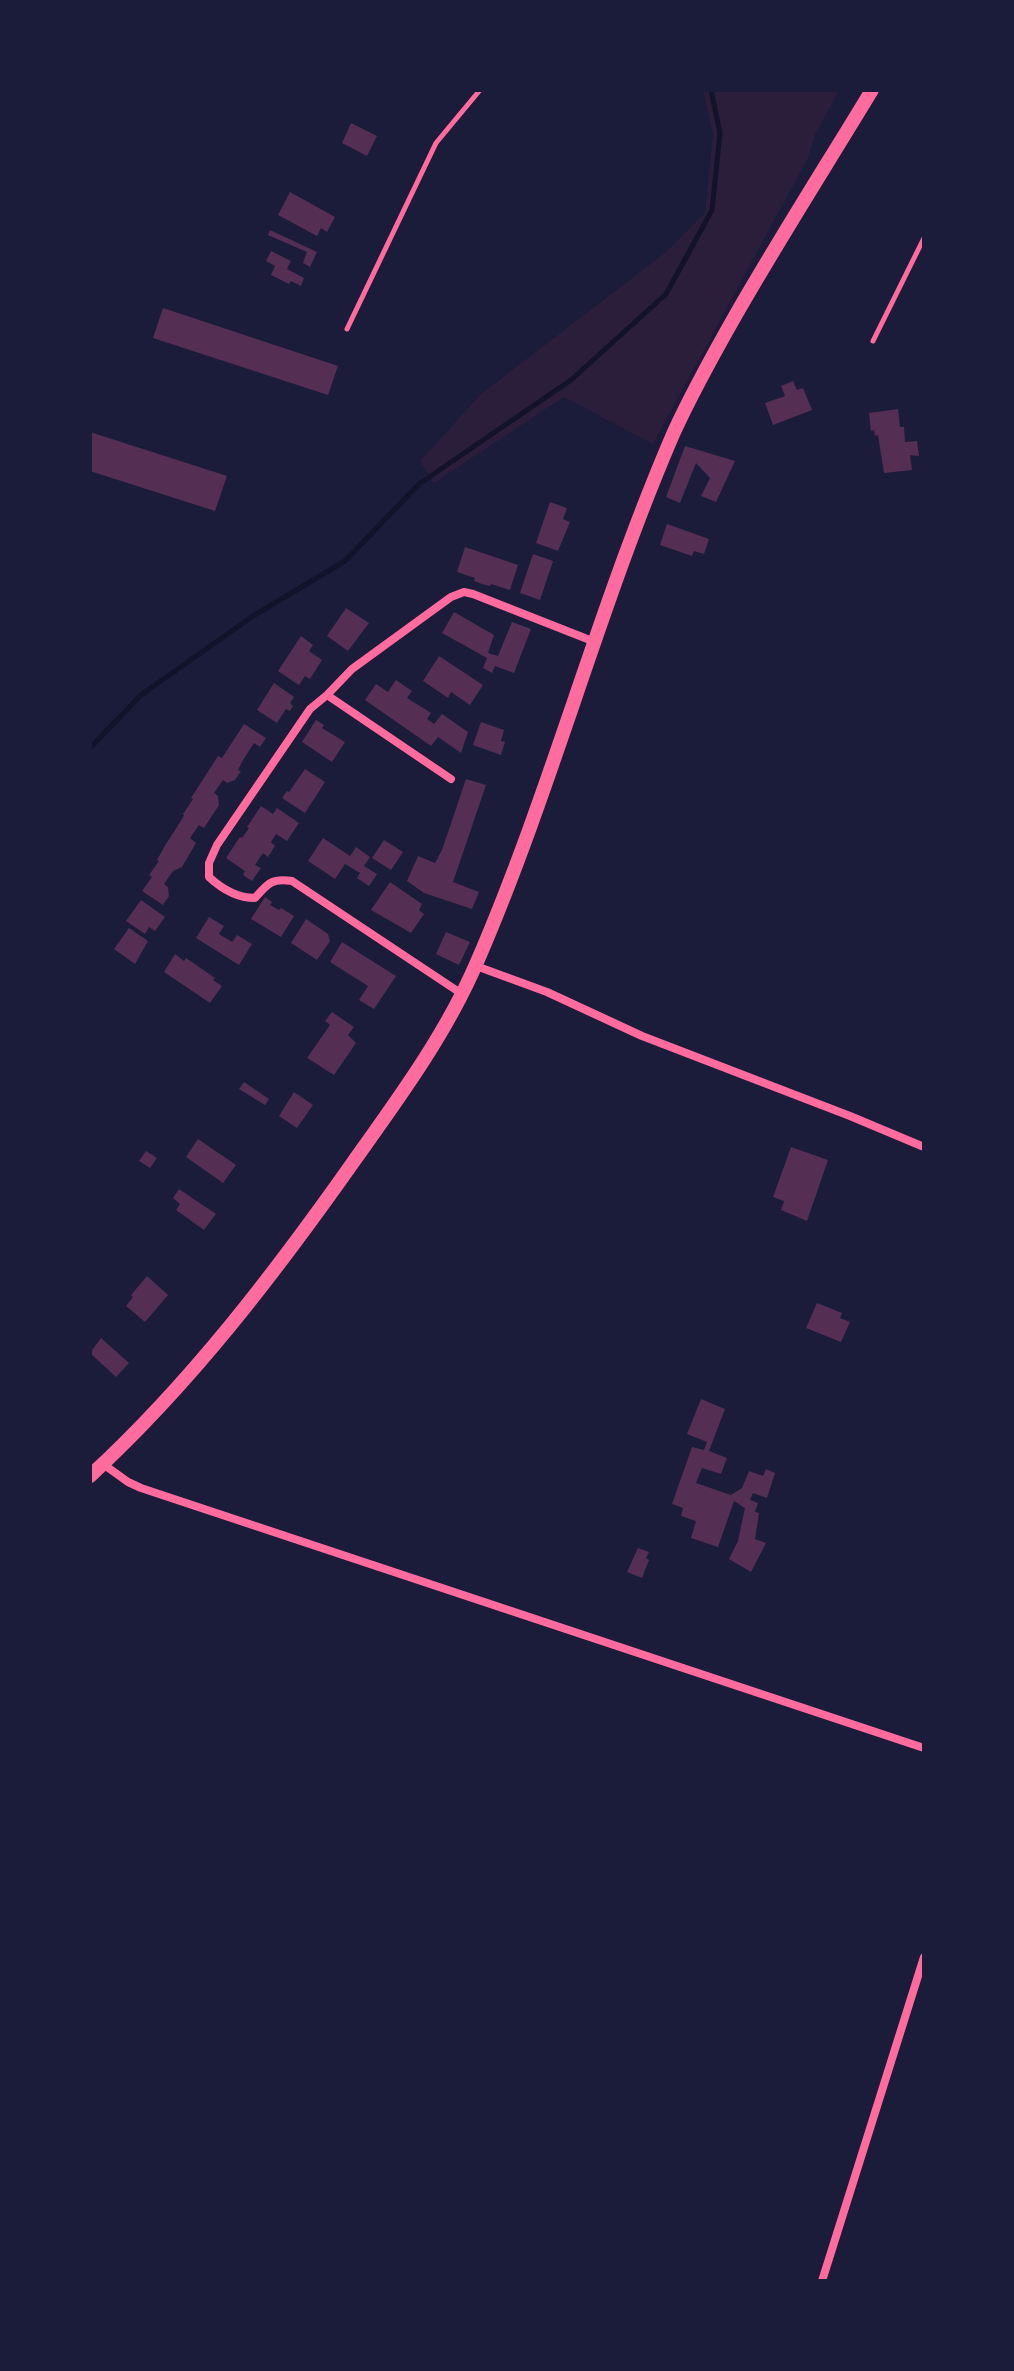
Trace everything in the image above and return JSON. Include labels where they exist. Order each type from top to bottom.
[{"type":"main road","points":[[90,1476],[166,1400],[277,1269],[436,1042],[476,966],[505,896],[632,537],[675,430],[768,258],[872,90]]},
{"type":"street","points":[[462,994],[292,881],[278,879],[255,898],[241,898],[209,877],[209,863],[217,845],[310,709],[352,669],[451,597],[464,592],[596,642]]},
{"type":"street","points":[[327,695],[451,779]]},
{"type":"street","points":[[476,966],[547,992],[642,1036],[924,1147]]},
{"type":"street","points":[[103,1464],[141,1488],[924,1748]]},
{"type":"street","points":[[822,2281],[924,1957]]},
{"type":"lane","points":[[347,329],[436,143],[480,90]]},
{"type":"lane","points":[[873,341],[924,238]]},
{"type":"shaded area","points":[[703,90],[839,90],[815,135],[808,158],[653,444],[564,397],[434,483],[420,461],[481,394],[666,252],[705,213],[713,134]]},
{"type":"building","points":[[351,123],[377,136],[367,156],[342,143]]},
{"type":"building","points":[[290,192],[335,217],[327,232],[321,228],[317,236],[278,215]]},
{"type":"building","points":[[270,230],[317,252],[310,267],[303,263],[307,252],[268,235]]},
{"type":"building","points":[[271,251],[291,261],[287,269],[304,278],[301,286],[271,275],[275,266],[266,261]]},
{"type":"building","points":[[163,308],[338,366],[328,395],[153,338]]},
{"type":"building","points":[[793,381],[797,390],[803,388],[812,410],[773,425],[765,403],[785,396],[781,386]]},
{"type":"building","points":[[898,409],[905,442],[917,441],[919,456],[910,455],[912,470],[884,473],[878,435],[871,431],[869,413]]},
{"type":"building","points":[[90,432],[227,476],[215,511],[90,471]]},
{"type":"building","points":[[685,446],[735,461],[716,502],[701,496],[710,478],[696,463],[680,503],[666,497]]},
{"type":"building","points":[[550,502],[567,508],[563,519],[570,522],[558,551],[536,543]]},
{"type":"building","points":[[667,524],[709,539],[704,554],[694,551],[692,556],[660,545]]},
{"type":"building","points":[[465,547],[518,565],[510,590],[482,584],[457,572]]},
{"type":"building","points":[[533,554],[553,561],[540,600],[520,593]]},
{"type":"building","points":[[346,608],[369,623],[348,651],[327,636]]},
{"type":"building","points":[[454,612],[494,635],[488,653],[498,656],[512,622],[531,629],[514,673],[495,666],[492,673],[483,668],[487,658],[442,633]]},
{"type":"building","points":[[301,636],[313,645],[309,651],[322,660],[310,679],[305,676],[299,685],[278,671]]},
{"type":"building","points":[[439,656],[483,685],[470,705],[451,692],[448,698],[423,681]]},
{"type":"building","points":[[396,680],[412,691],[407,698],[431,713],[427,719],[434,724],[442,714],[468,732],[461,753],[438,737],[431,746],[365,700],[376,684],[388,692]]},
{"type":"building","points":[[274,683],[294,697],[290,711],[286,709],[277,723],[257,710]]},
{"type":"building","points":[[316,720],[324,725],[322,728],[345,742],[332,762],[302,742]]},
{"type":"building","points":[[481,722],[504,730],[501,741],[505,742],[501,755],[473,745]]},
{"type":"building","points":[[244,724],[266,738],[260,747],[254,743],[235,780],[227,783],[223,780],[214,793],[218,796],[219,805],[204,828],[199,825],[190,838],[196,843],[182,867],[173,871],[164,884],[168,887],[169,896],[163,905],[142,891],[152,877],[149,875],[184,816],[191,798],[218,756],[222,758]]},
{"type":"building","points":[[305,769],[325,782],[305,813],[282,798]]},
{"type":"building","points":[[466,779],[486,785],[453,882],[479,892],[472,909],[424,893],[407,881],[418,856],[435,863]]},
{"type":"building","points":[[261,806],[273,814],[277,808],[299,823],[287,841],[276,834],[271,842],[275,846],[268,857],[263,853],[255,865],[261,868],[252,881],[243,875],[245,871],[226,858]]},
{"type":"building","points":[[323,838],[350,856],[356,847],[370,857],[364,866],[377,874],[369,886],[357,878],[360,873],[345,864],[335,879],[308,861]]},
{"type":"building","points":[[384,840],[403,852],[391,870],[372,858]]},
{"type":"building","points":[[390,882],[422,904],[419,910],[424,914],[411,933],[371,910]]},
{"type":"building","points":[[265,897],[272,902],[270,905],[294,916],[281,937],[251,919]]},
{"type":"building","points":[[141,900],[165,917],[155,931],[149,927],[145,934],[126,921]]},
{"type":"building","points":[[209,917],[224,926],[219,934],[232,942],[237,935],[252,944],[239,965],[196,938]]},
{"type":"building","points":[[306,919],[328,934],[330,941],[317,960],[291,943]]},
{"type":"building","points":[[129,928],[148,941],[135,964],[114,949]]},
{"type":"building","points":[[446,932],[470,942],[459,965],[436,954]]},
{"type":"building","points":[[342,942],[396,976],[374,1009],[359,1000],[368,986],[330,962]]},
{"type":"building","points":[[175,954],[184,961],[186,958],[222,986],[210,1003],[164,972]]},
{"type":"building","points":[[332,1012],[354,1027],[348,1035],[356,1043],[334,1075],[307,1058],[330,1025],[325,1021]]},
{"type":"building","points":[[244,1082],[269,1099],[265,1105],[239,1089]]},
{"type":"building","points":[[294,1092],[313,1105],[297,1128],[279,1116]]},
{"type":"building","points":[[198,1139],[236,1165],[223,1183],[186,1157]]},
{"type":"building","points":[[791,1147],[828,1160],[807,1221],[781,1210],[784,1201],[773,1197]]},
{"type":"building","points":[[146,1151],[157,1158],[150,1168],[139,1161]]},
{"type":"building","points":[[179,1189],[216,1214],[204,1230],[176,1210],[180,1204],[173,1198]]},
{"type":"building","points":[[147,1276],[168,1295],[145,1322],[126,1306]]},
{"type":"building","points":[[817,1303],[842,1313],[840,1318],[850,1322],[841,1342],[806,1328]]},
{"type":"building","points":[[101,1338],[129,1363],[116,1377],[90,1353]]},
{"type":"building","points":[[701,1399],[725,1409],[709,1451],[727,1458],[721,1474],[702,1468],[696,1483],[731,1495],[742,1488],[749,1471],[763,1476],[766,1469],[775,1473],[767,1498],[753,1493],[750,1500],[758,1503],[755,1539],[766,1543],[751,1572],[729,1559],[738,1541],[745,1508],[734,1501],[718,1547],[691,1538],[696,1521],[681,1516],[683,1508],[672,1504],[692,1447],[704,1450],[707,1442],[687,1434]]},
{"type":"building","points":[[638,1548],[649,1552],[642,1578],[627,1572]]},
{"type":"waterway","points":[[90,748],[141,695],[253,616],[345,561],[419,484],[571,380],[666,294],[712,210],[720,133],[711,90]]}]
